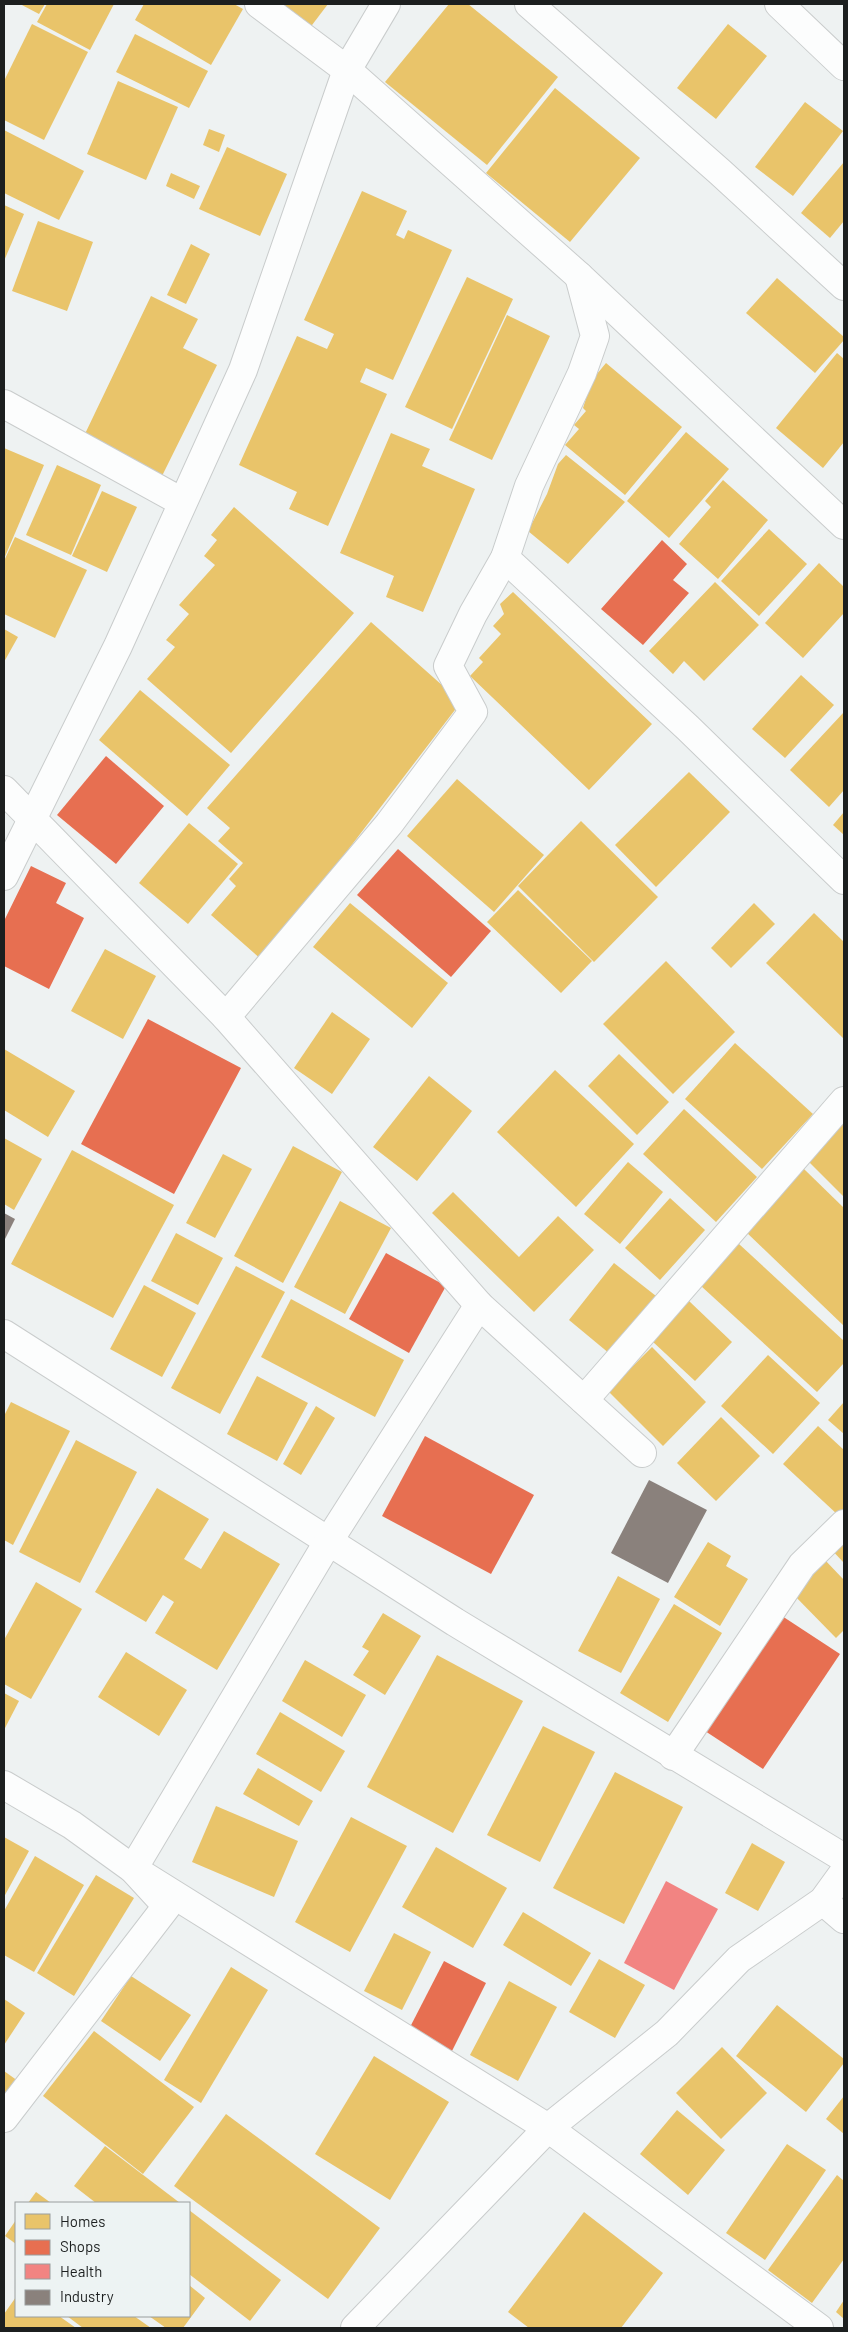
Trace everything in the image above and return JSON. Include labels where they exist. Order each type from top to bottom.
[{"type":"street","points":[[259,4],[347,70],[580,276],[844,525]]},
{"type":"street","points":[[4,876],[118,646],[243,370],[347,70],[386,4]]},
{"type":"street","points":[[529,4],[720,172],[844,286]]},
{"type":"street","points":[[779,4],[844,66]]},
{"type":"street","points":[[226,1017],[389,824],[473,712],[448,666],[473,614],[505,558],[529,486],[582,373],[595,336],[580,276]]},
{"type":"street","points":[[4,404],[182,502]]},
{"type":"street","points":[[505,558],[681,721],[844,880]]},
{"type":"street","points":[[4,790],[226,1017],[480,1305],[642,1453]]},
{"type":"street","points":[[584,1400],[844,1101]]},
{"type":"street","points":[[133,1869],[328,1542],[480,1305]]},
{"type":"street","points":[[4,1334],[328,1542],[673,1756],[844,1858]]},
{"type":"street","points":[[673,1756],[802,1565],[844,1524]]},
{"type":"street","points":[[4,1785],[72,1825],[133,1869],[548,2128],[819,2328]]},
{"type":"street","points":[[4,2118],[167,1906],[133,1869]]},
{"type":"street","points":[[355,2328],[548,2128],[667,2033],[738,1959],[823,1901],[844,1872]]},
{"type":"street","points":[[823,1901],[844,1918]]},
{"type":"building: Homes","points":[[20,4],[45,4],[39,14]]},
{"type":"building: Homes","points":[[47,4],[114,4],[90,50],[37,22]]},
{"type":"building: Homes","points":[[144,4],[234,4],[243,9],[211,65],[135,20]]},
{"type":"building: Homes","points":[[275,4],[328,4],[309,29]]},
{"type":"building: Homes","points":[[449,4],[468,4],[558,77],[487,165],[385,82]]},
{"type":"building: Homes","points":[[32,24],[88,52],[44,140],[4,120],[4,81]]},
{"type":"building: Homes","points":[[728,24],[767,56],[716,119],[677,88]]},
{"type":"building: Homes","points":[[135,34],[208,71],[189,108],[116,72]]},
{"type":"building: Homes","points":[[118,81],[178,107],[146,180],[87,154]]},
{"type":"building: Homes","points":[[555,88],[640,158],[570,242],[486,173]]},
{"type":"building: Homes","points":[[805,102],[843,131],[793,196],[755,167]]},
{"type":"building: Homes","points":[[209,129],[225,135],[219,152],[203,145]]},
{"type":"building: Homes","points":[[4,130],[84,171],[59,220],[4,193]]},
{"type":"building: Homes","points":[[227,147],[287,174],[260,236],[199,209]]},
{"type":"building: Homes","points":[[844,162],[844,221],[830,238],[801,213]]},
{"type":"building: Homes","points":[[171,173],[200,186],[194,199],[166,186]]},
{"type":"building: Homes","points":[[362,191],[407,211],[396,235],[404,239],[408,230],[452,250],[393,380],[366,368],[360,382],[387,394],[328,526],[289,509],[297,492],[239,465],[297,336],[327,349],[334,334],[304,320]]},
{"type":"building: Homes","points":[[4,205],[24,214],[4,261]]},
{"type":"building: Homes","points":[[38,221],[93,242],[67,311],[12,291]]},
{"type":"building: Homes","points":[[191,244],[210,254],[186,304],[167,295]]},
{"type":"building: Homes","points":[[467,277],[513,299],[452,429],[405,407]]},
{"type":"building: Homes","points":[[777,278],[844,337],[844,340],[815,373],[746,313]]},
{"type":"building: Homes","points":[[151,296],[198,319],[183,348],[217,365],[162,476],[83,438]]},
{"type":"building: Homes","points":[[507,315],[550,336],[492,460],[449,440]]},
{"type":"building: Homes","points":[[837,353],[844,359],[844,442],[823,468],[776,428]]},
{"type":"building: Homes","points":[[606,363],[682,427],[625,495],[565,445],[579,429],[574,425],[586,411],[583,408],[592,380]]},
{"type":"building: Homes","points":[[686,432],[729,469],[669,538],[627,501]]},
{"type":"building: Homes","points":[[391,433],[430,449],[422,466],[475,489],[423,612],[386,597],[394,576],[340,553]]},
{"type":"building: Homes","points":[[4,448],[44,465],[4,559]]},
{"type":"building: Homes","points":[[566,455],[625,502],[568,564],[528,531],[547,494],[558,464]]},
{"type":"building: Homes","points":[[57,465],[101,485],[71,555],[26,535]]},
{"type":"building: Homes","points":[[723,480],[768,520],[718,579],[679,544],[711,507],[705,501]]},
{"type":"building: Homes","points":[[102,491],[137,507],[107,572],[72,556]]},
{"type":"building: Homes","points":[[234,507],[354,613],[231,753],[147,679],[175,647],[166,640],[189,614],[179,605],[215,565],[204,556],[217,540],[211,535]]},
{"type":"building: Homes","points":[[769,529],[807,564],[759,616],[721,581]]},
{"type":"building: Homes","points":[[15,537],[87,570],[55,638],[4,614],[4,561]]},
{"type":"building: Homes","points":[[819,563],[844,587],[844,613],[803,658],[765,623]]},
{"type":"building: Homes","points":[[715,582],[759,625],[704,681],[684,661],[673,674],[649,651]]},
{"type":"building: Homes","points":[[513,592],[652,724],[589,790],[470,676],[483,662],[479,658],[501,634],[493,626],[504,614],[500,604]]},
{"type":"building: Homes","points":[[371,622],[461,702],[263,961],[211,915],[236,886],[229,879],[243,863],[218,841],[230,828],[207,808]]},
{"type":"building: Homes","points":[[4,629],[18,637],[4,662]]},
{"type":"building: Homes","points":[[801,675],[834,705],[785,758],[752,729]]},
{"type":"building: Homes","points":[[140,690],[230,765],[187,816],[99,740]]},
{"type":"building: Homes","points":[[844,712],[844,790],[829,807],[790,770]]},
{"type":"building: Homes","points":[[689,772],[730,812],[656,887],[615,845]]},
{"type":"building: Homes","points":[[457,779],[544,855],[494,912],[407,836]]},
{"type":"building: Homes","points":[[844,812],[844,835],[833,825]]},
{"type":"building: Homes","points":[[581,821],[658,897],[594,962],[518,886]]},
{"type":"building: Homes","points":[[189,823],[238,864],[188,924],[139,883]]},
{"type":"building: Homes","points":[[518,890],[592,961],[561,993],[487,922]]},
{"type":"building: Homes","points":[[350,903],[448,983],[412,1028],[313,947]]},
{"type":"building: Homes","points":[[754,903],[775,924],[731,968],[711,948]]},
{"type":"building: Homes","points":[[814,913],[844,942],[844,1039],[766,963]]},
{"type":"building: Homes","points":[[105,949],[156,976],[123,1039],[71,1011]]},
{"type":"building: Homes","points":[[666,961],[735,1032],[673,1094],[603,1024]]},
{"type":"building: Homes","points":[[332,1012],[370,1039],[332,1094],[294,1068]]},
{"type":"building: Homes","points":[[735,1043],[813,1114],[762,1169],[685,1099]]},
{"type":"building: Homes","points":[[4,1049],[75,1091],[48,1137],[4,1110]]},
{"type":"building: Homes","points":[[619,1054],[669,1102],[637,1135],[588,1086]]},
{"type":"building: Homes","points":[[555,1070],[634,1144],[576,1207],[497,1132]]},
{"type":"building: Homes","points":[[429,1076],[472,1111],[417,1181],[373,1147]]},
{"type":"building: Homes","points":[[684,1109],[757,1177],[716,1222],[643,1154]]},
{"type":"building: Homes","points":[[844,1118],[844,1197],[805,1158]]},
{"type":"building: Homes","points":[[4,1138],[42,1159],[14,1210],[4,1204]]},
{"type":"building: Homes","points":[[293,1146],[342,1172],[283,1283],[234,1256]]},
{"type":"building: Homes","points":[[72,1150],[174,1205],[113,1318],[11,1264]]},
{"type":"building: Homes","points":[[223,1154],[252,1169],[215,1238],[186,1223]]},
{"type":"building: Homes","points":[[628,1162],[663,1192],[620,1244],[584,1214]]},
{"type":"building: Homes","points":[[804,1169],[844,1208],[844,1326],[745,1231]]},
{"type":"building: Homes","points":[[453,1192],[519,1257],[558,1216],[594,1250],[534,1312],[432,1213]]},
{"type":"building: Homes","points":[[670,1198],[705,1230],[660,1280],[625,1248]]},
{"type":"building: Homes","points":[[340,1201],[391,1228],[345,1314],[294,1287]]},
{"type":"building: Homes","points":[[176,1233],[223,1258],[198,1305],[151,1281]]},
{"type":"building: Homes","points":[[739,1244],[844,1341],[844,1363],[817,1392],[701,1286]]},
{"type":"building: Homes","points":[[614,1263],[656,1296],[610,1354],[569,1320]]},
{"type":"building: Homes","points":[[236,1266],[285,1292],[220,1414],[171,1388]]},
{"type":"building: Homes","points":[[144,1285],[196,1313],[162,1377],[110,1349]]},
{"type":"building: Homes","points":[[291,1299],[404,1360],[375,1417],[261,1357]]},
{"type":"building: Homes","points":[[689,1301],[732,1342],[695,1381],[652,1341]]},
{"type":"building: Homes","points":[[652,1347],[706,1402],[663,1446],[608,1391]]},
{"type":"building: Homes","points":[[768,1355],[820,1403],[773,1454],[721,1406]]},
{"type":"building: Homes","points":[[257,1376],[308,1403],[277,1461],[227,1434]]},
{"type":"building: Homes","points":[[11,1402],[70,1431],[13,1545],[4,1540],[4,1416]]},
{"type":"building: Homes","points":[[844,1402],[844,1434],[828,1420]]},
{"type":"building: Homes","points":[[316,1406],[335,1418],[301,1475],[283,1464]]},
{"type":"building: Homes","points":[[721,1417],[760,1456],[716,1501],[677,1463]]},
{"type":"building: Homes","points":[[818,1426],[844,1450],[844,1508],[838,1515],[783,1464]]},
{"type":"building: Homes","points":[[76,1440],[137,1472],[80,1583],[19,1552]]},
{"type":"building: Homes","points":[[157,1488],[209,1519],[184,1559],[201,1569],[224,1531],[280,1564],[217,1670],[155,1633],[174,1602],[163,1595],[146,1622],[95,1592]]},
{"type":"building: Homes","points":[[844,1533],[844,1563],[829,1547]]},
{"type":"building: Homes","points":[[708,1542],[731,1556],[726,1566],[748,1579],[720,1626],[674,1597]]},
{"type":"building: Homes","points":[[824,1559],[844,1580],[844,1630],[836,1638],[791,1592]]},
{"type":"building: Homes","points":[[618,1576],[660,1599],[621,1673],[578,1651]]},
{"type":"building: Homes","points":[[36,1582],[82,1609],[31,1699],[4,1684],[4,1640]]},
{"type":"building: Homes","points":[[674,1604],[722,1633],[668,1722],[620,1693]]},
{"type":"building: Homes","points":[[383,1613],[421,1636],[385,1695],[353,1675],[369,1651],[362,1647]]},
{"type":"building: Homes","points":[[126,1652],[187,1690],[159,1736],[98,1697]]},
{"type":"building: Homes","points":[[437,1655],[523,1701],[453,1833],[367,1787]]},
{"type":"building: Homes","points":[[305,1660],[366,1695],[342,1737],[282,1701]]},
{"type":"building: Homes","points":[[4,1693],[19,1701],[4,1730]]},
{"type":"building: Homes","points":[[280,1712],[345,1751],[321,1792],[256,1754]]},
{"type":"building: Homes","points":[[543,1726],[595,1752],[540,1862],[487,1835]]},
{"type":"building: Homes","points":[[258,1768],[313,1801],[299,1826],[243,1794]]},
{"type":"building: Homes","points":[[615,1772],[683,1807],[624,1924],[553,1888]]},
{"type":"building: Homes","points":[[216,1806],[298,1841],[274,1897],[192,1862]]},
{"type":"building: Homes","points":[[351,1817],[407,1846],[350,1952],[295,1922]]},
{"type":"building: Homes","points":[[4,1837],[29,1851],[4,1897]]},
{"type":"building: Homes","points":[[752,1843],[785,1862],[758,1911],[725,1893]]},
{"type":"building: Homes","points":[[436,1847],[507,1888],[473,1948],[402,1907]]},
{"type":"building: Homes","points":[[35,1856],[84,1885],[34,1972],[4,1955],[4,1911]]},
{"type":"building: Homes","points":[[96,1875],[134,1898],[74,1996],[37,1973]]},
{"type":"building: Homes","points":[[523,1912],[591,1953],[571,1986],[503,1945]]},
{"type":"building: Homes","points":[[394,1933],[431,1952],[402,2010],[364,1991]]},
{"type":"building: Homes","points":[[599,1959],[645,1985],[615,2038],[569,2012]]},
{"type":"building: Homes","points":[[231,1967],[268,1990],[201,2103],[164,2080]]},
{"type":"building: Homes","points":[[131,1976],[191,2015],[160,2061],[101,2021]]},
{"type":"building: Homes","points":[[509,1981],[557,2007],[518,2081],[470,2055]]},
{"type":"building: Homes","points":[[4,1999],[25,2013],[4,2045]]},
{"type":"building: Homes","points":[[777,2005],[844,2059],[844,2063],[806,2112],[736,2056]]},
{"type":"building: Homes","points":[[94,2031],[194,2107],[143,2174],[43,2096]]},
{"type":"building: Homes","points":[[722,2047],[767,2093],[721,2139],[676,2093]]},
{"type":"building: Homes","points":[[374,2056],[449,2102],[390,2200],[315,2154]]},
{"type":"building: Homes","points":[[4,2071],[18,2081],[4,2102]]},
{"type":"building: Homes","points":[[844,2096],[844,2134],[826,2119]]},
{"type":"building: Homes","points":[[677,2110],[725,2150],[688,2195],[640,2154]]},
{"type":"building: Homes","points":[[226,2114],[380,2228],[328,2299],[174,2186]]},
{"type":"building: Homes","points":[[787,2144],[826,2170],[765,2260],[726,2233]]},
{"type":"building: Homes","points":[[105,2146],[179,2202],[95,2202],[74,2186]]},
{"type":"building: Homes","points":[[837,2175],[844,2181],[844,2259],[812,2303],[768,2270]]},
{"type":"building: Homes","points":[[36,2192],[50,2202],[29,2202]]},
{"type":"building: Homes","points":[[190,2211],[281,2280],[250,2321],[190,2275]]},
{"type":"building: Homes","points":[[584,2212],[663,2273],[621,2328],[529,2328],[508,2312]]},
{"type":"building: Homes","points":[[15,2221],[15,2243],[5,2236]]},
{"type":"building: Homes","points":[[190,2286],[205,2298],[183,2328],[166,2328],[150,2317],[190,2317]]},
{"type":"building: Homes","points":[[15,2298],[15,2317],[60,2317],[76,2328],[4,2328],[4,2314]]},
{"type":"building: Homes","points":[[844,2300],[844,2319],[836,2312]]},
{"type":"building: Homes","points":[[68,2317],[135,2317],[151,2328],[83,2328]]},
{"type":"building: Shops","points":[[662,540],[687,564],[673,580],[689,593],[643,645],[601,609]]},
{"type":"building: Shops","points":[[106,756],[164,806],[116,864],[57,815]]},
{"type":"building: Shops","points":[[398,849],[491,931],[451,977],[357,895]]},
{"type":"building: Shops","points":[[31,866],[66,883],[56,903],[84,918],[49,989],[4,966],[4,921]]},
{"type":"building: Shops","points":[[148,1019],[241,1068],[174,1194],[81,1144]]},
{"type":"building: Shops","points":[[386,1253],[446,1286],[409,1353],[349,1319]]},
{"type":"building: Shops","points":[[425,1436],[534,1495],[491,1574],[382,1516]]},
{"type":"building: Shops","points":[[782,1616],[840,1654],[763,1769],[705,1731]]},
{"type":"building: Shops","points":[[444,1961],[486,1983],[450,2055],[407,2033]]},
{"type":"building: Health","points":[[666,1881],[718,1909],[674,1990],[624,1963]]},
{"type":"building: Industry","points":[[4,1213],[15,1219],[4,1241]]},
{"type":"building: Industry","points":[[649,1480],[707,1510],[668,1583],[611,1553]]}]
